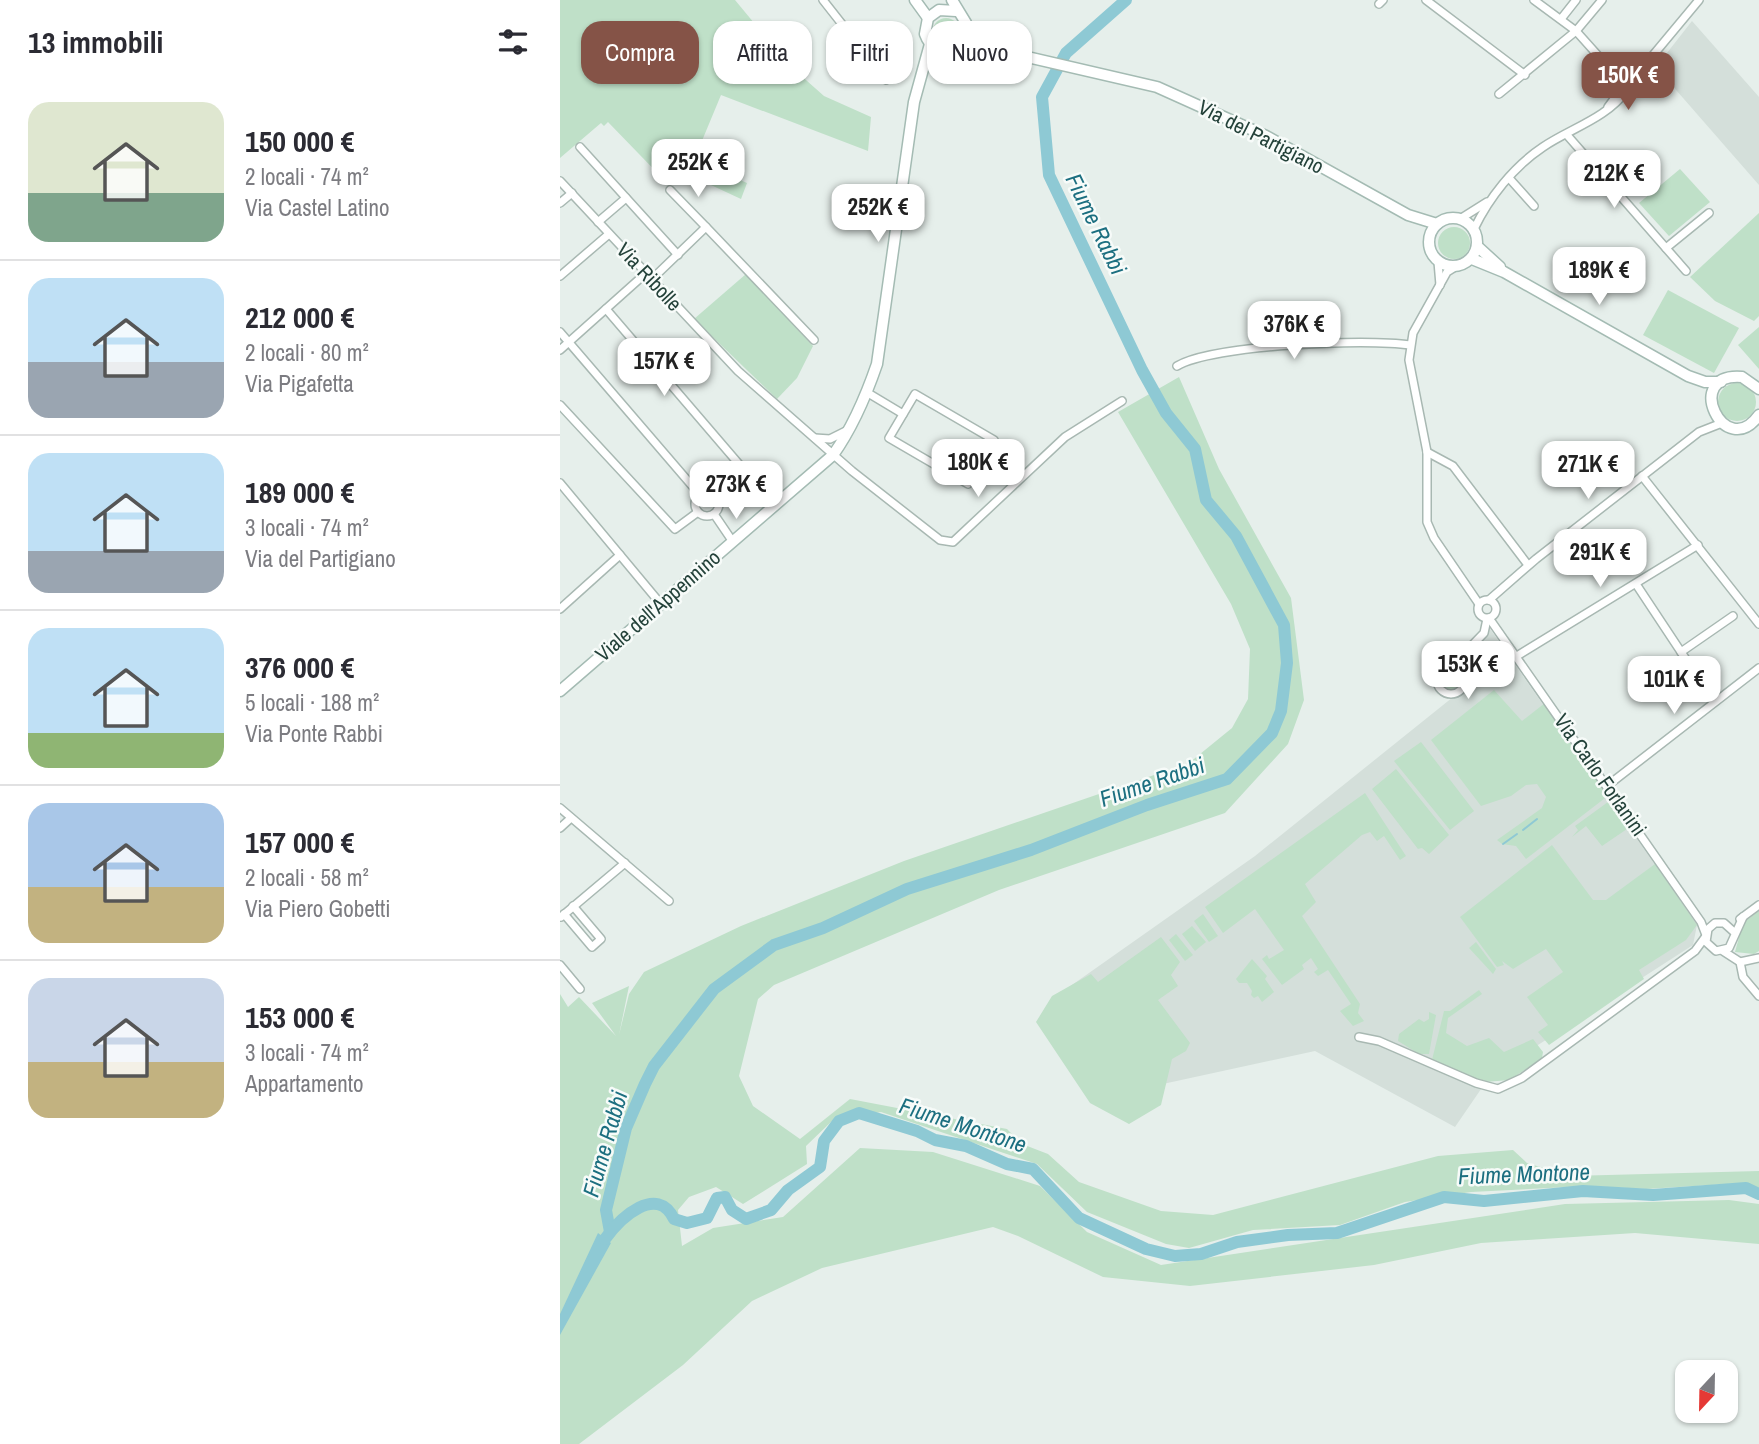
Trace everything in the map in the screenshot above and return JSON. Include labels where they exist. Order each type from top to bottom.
[{"type":"main road","points":[[915,0],[928,18],[940,5],[954,6]]},
{"type":"main road","name":"Viale dell'Appennino","points":[[927,36],[924,29],[928,18]]},
{"type":"main road","name":"Viale dell'Appennino","points":[[560,691],[833,455],[850,429],[877,364],[914,102],[927,58]]},
{"type":"main road","name":"Via del Partigiano","points":[[1032,58],[1157,87],[1266,136],[1408,215],[1437,224]]},
{"type":"main road","name":"Via del Partigiano","points":[[1408,215],[1429,237]]},
{"type":"main road","points":[[1478,246],[1472,259],[1455,267],[1438,262],[1430,251],[1429,237],[1437,224],[1448,219],[1460,219],[1474,229],[1478,246],[1504,272]]},
{"type":"main road","points":[[1472,259],[1504,272],[1678,370],[1705,382],[1721,382],[1742,377],[1759,389]]},
{"type":"main road","points":[[1678,370],[1711,398]]},
{"type":"main road","points":[[1721,382],[1711,398],[1713,412],[1722,423],[1735,428],[1754,424],[1759,415]]},
{"type":"street","points":[[822,0],[839,21]]},
{"type":"street","points":[[1426,0],[1525,75]]},
{"type":"street","points":[[1534,0],[1576,31],[1619,79],[1624,89]]},
{"type":"street","points":[[1561,19],[1576,0]]},
{"type":"street","points":[[1499,94],[1576,31],[1602,0]]},
{"type":"street","points":[[1460,219],[1487,202],[1542,147],[1605,111],[1624,89],[1634,86],[1634,78],[1699,0]]},
{"type":"street","points":[[1619,79],[1625,74],[1634,78]]},
{"type":"street","points":[[1567,135],[1686,271]]},
{"type":"street","points":[[580,147],[678,255]]},
{"type":"street","points":[[1509,178],[1534,206]]},
{"type":"street","name":"Via Ribolle","points":[[560,181],[738,370],[833,455],[925,531],[940,540],[953,542],[1065,437],[1122,401]]},
{"type":"street","points":[[670,190],[814,340]]},
{"type":"street","points":[[560,204],[572,193]]},
{"type":"street","points":[[598,222],[626,198]]},
{"type":"street","points":[[1474,229],[1487,202]]},
{"type":"street","points":[[1666,248],[1709,213]]},
{"type":"street","points":[[560,350],[606,309],[678,255],[706,227]]},
{"type":"street","points":[[560,276],[609,234]]},
{"type":"street","points":[[1438,262],[1440,285]]},
{"type":"street","points":[[1455,267],[1447,272],[1410,345],[1410,369],[1427,452],[1425,505],[1430,530],[1479,604],[1477,611],[1490,615]]},
{"type":"street","points":[[606,309],[744,470],[716,496]]},
{"type":"street","points":[[560,332],[700,495]]},
{"type":"street","points":[[1177,366],[1188,359],[1222,351],[1334,345],[1410,345]]},
{"type":"street","points":[[867,393],[903,414]]},
{"type":"street","points":[[915,394],[994,440],[968,484],[890,438],[903,414],[915,394]]},
{"type":"street","points":[[560,405],[675,529],[698,512]]},
{"type":"street","points":[[1699,432],[1713,412]]},
{"type":"street","points":[[1479,604],[1499,595],[1528,565],[1699,432],[1722,423]]},
{"type":"street","points":[[814,438],[830,439],[850,429]]},
{"type":"street","points":[[1427,452],[1452,466],[1528,565]]},
{"type":"street","points":[[1428,467],[1443,460]]},
{"type":"street","points":[[1642,476],[1759,624]]},
{"type":"street","points":[[560,483],[660,603]]},
{"type":"street","points":[[710,493],[716,496],[718,508],[714,514],[704,516],[698,512],[695,501],[700,495],[710,493]]},
{"type":"street","points":[[714,514],[733,542]]},
{"type":"street","points":[[1517,656],[1698,545]]},
{"type":"street","points":[[560,609],[620,555]]},
{"type":"street","points":[[1636,584],[1687,661]]},
{"type":"street","points":[[1457,667],[1480,635],[1499,595]]},
{"type":"street","points":[[1489,600],[1490,615]]},
{"type":"street","name":"Via Carlo Forlanini","points":[[1490,615],[1497,629],[1701,922],[1707,936]]},
{"type":"street","points":[[1681,652],[1733,616]]},
{"type":"street","points":[[1607,786],[1759,668]]},
{"type":"street","points":[[560,808],[669,901]]},
{"type":"street","points":[[560,828],[571,818]]},
{"type":"street","points":[[573,906],[601,939],[592,947],[562,916],[573,906],[625,863]]},
{"type":"street","points":[[1729,925],[1759,905]]},
{"type":"street","points":[[1726,950],[1734,941],[1734,932],[1743,917]]},
{"type":"street","points":[[1359,1037],[1379,1041],[1476,1083],[1498,1089],[1522,1078],[1698,947],[1720,922],[1729,925],[1734,932]]},
{"type":"street","points":[[1707,936],[1712,949],[1726,950],[1737,960],[1743,977],[1759,996]]},
{"type":"street","points":[[1737,960],[1759,958]]},
{"type":"street","points":[[560,965],[580,989]]},
{"type":"shaded area","points":[[1692,21],[1759,97],[1759,185],[1656,67]]},
{"type":"shaded area","points":[[1486,623],[1697,925],[1693,945],[1490,1076],[1455,1127],[1315,1051],[1149,1087],[1062,992],[1255,856],[1473,681],[1471,659]]},
{"type":"green space","points":[[560,0],[735,0],[752,21],[713,21],[713,84],[810,84],[824,96],[871,117],[868,151],[721,95],[694,160],[747,183],[741,199],[683,172],[669,185],[608,122],[604,126],[601,123],[560,158]]},
{"type":"green space","points":[[1680,169],[1710,202],[1669,236],[1639,203]]},
{"type":"green space","points":[[1759,213],[1759,316],[1754,321],[1715,301],[1690,277]]},
{"type":"green space","points":[[1454,227],[1465,232],[1470,243],[1465,254],[1454,259],[1443,254],[1438,243],[1443,232]]},
{"type":"green space","points":[[746,274],[813,346],[797,378],[777,399],[694,319]]},
{"type":"green space","points":[[1668,290],[1739,328],[1714,373],[1643,335]]},
{"type":"green space","points":[[1759,327],[1759,369],[1738,345]]},
{"type":"green space","points":[[1179,377],[1219,469],[1291,598],[1304,700],[1288,744],[1225,813],[999,890],[774,985],[758,999],[739,1076],[753,1106],[800,1139],[850,1099],[1007,1129],[1022,1144],[1048,1154],[1079,1182],[1161,1211],[1213,1215],[1438,1156],[1513,1150],[1527,1163],[1570,1176],[1759,1171],[1759,1189],[1744,1183],[1646,1189],[1589,1186],[1471,1192],[1405,1202],[1340,1225],[1253,1230],[1189,1248],[1166,1244],[1087,1212],[1037,1164],[881,1112],[832,1121],[806,1146],[807,1164],[743,1204],[716,1187],[689,1197],[678,1210],[682,1246],[713,1228],[783,1217],[860,1148],[933,1152],[1040,1186],[1087,1232],[1161,1265],[1565,1204],[1729,1200],[1759,1204],[1759,1244],[1635,1233],[1481,1243],[1374,1265],[1190,1286],[1103,1277],[1018,1236],[993,1227],[822,1268],[752,1301],[683,1365],[579,1444],[560,1444],[560,994],[568,1007],[579,997],[616,1036],[592,1003],[629,986],[619,1035],[629,994],[644,972],[741,926],[904,861],[1189,763],[1232,728],[1248,699],[1250,649],[1231,604],[1118,412]]},
{"type":"green space","points":[[1737,383],[1750,389],[1756,402],[1750,415],[1737,421],[1724,415],[1718,402],[1724,389]]},
{"type":"green space","points":[[1451,673],[1457,675],[1457,687],[1451,689],[1445,687],[1443,681],[1445,675]]},
{"type":"green space","points":[[1494,690],[1522,721],[1545,703],[1609,795],[1526,859],[1516,846],[1502,844],[1497,840],[1542,808],[1546,797],[1537,784],[1526,785],[1511,796],[1481,806],[1431,740]]},
{"type":"green space","points":[[1421,742],[1474,811],[1450,830],[1394,761]]},
{"type":"green space","points":[[1396,769],[1449,835],[1429,854],[1422,848],[1418,849],[1372,789]]},
{"type":"green space","points":[[1365,793],[1406,856],[1400,860],[1384,836],[1377,841],[1370,832],[1362,835],[1305,884],[1316,902],[1302,916],[1360,1004],[1358,1013],[1364,1021],[1353,1026],[1340,1011],[1351,1004],[1328,970],[1318,976],[1314,972],[1318,969],[1311,958],[1302,965],[1304,969],[1282,985],[1262,959],[1267,955],[1269,959],[1284,950],[1255,909],[1223,933],[1205,907]]},
{"type":"green space","points":[[1608,802],[1627,829],[1602,846],[1586,826],[1572,837],[1578,830],[1575,826]]},
{"type":"green space","points":[[1552,845],[1593,900],[1606,900],[1655,864],[1697,925],[1686,940],[1639,970],[1644,979],[1549,1045],[1538,1032],[1548,1025],[1527,997],[1563,972],[1546,949],[1513,969],[1502,961],[1504,965],[1497,967],[1460,917]]},
{"type":"green space","points":[[1759,911],[1759,951],[1754,954],[1735,952],[1743,923]]},
{"type":"green space","points":[[1203,914],[1218,936],[1209,942],[1194,921]]},
{"type":"green space","points":[[1192,926],[1206,942],[1195,951],[1182,934]]},
{"type":"green space","points":[[1176,934],[1193,955],[1185,961],[1169,940]]},
{"type":"green space","points":[[1161,937],[1180,962],[1171,975],[1178,986],[1158,1000],[1190,1043],[1186,1051],[1172,1059],[1161,1105],[1129,1124],[1090,1103],[1036,1022],[1052,996],[1091,974],[1098,982]]},
{"type":"green space","points":[[1476,942],[1496,969],[1493,974],[1469,948]]},
{"type":"green space","points":[[1252,959],[1267,976],[1265,979],[1274,992],[1262,1002],[1258,996],[1254,998],[1251,995],[1252,991],[1247,983],[1239,983],[1236,979]]},
{"type":"green space","points":[[1479,990],[1482,994],[1448,1018],[1446,1033],[1467,1046],[1489,1038],[1504,1052],[1533,1039],[1543,1052],[1542,1058],[1510,1080],[1485,1082],[1432,1060],[1444,1011],[1450,1011]]},
{"type":"green space","points":[[1429,1012],[1436,1015],[1429,1054],[1419,1054],[1398,1041],[1399,1034],[1419,1019],[1424,1022],[1429,1019]]},
{"type":"water","points":[[598,1233],[611,1243],[560,1335],[560,1314]]},
{"type":"waterway","name":"Fiume Rabbi","points":[[610,1232],[606,1210],[626,1128],[654,1066],[714,989],[774,945],[823,928],[907,889],[1031,850],[1147,805],[1227,779],[1272,733],[1281,711],[1287,663],[1284,625],[1236,536],[1206,500],[1195,449],[1166,413],[1142,370],[1049,175],[1042,97],[1066,53],[1126,0]]},
{"type":"waterway","points":[[1523,830],[1537,819]]},
{"type":"waterway","points":[[1503,844],[1517,834]]},
{"type":"waterway","name":"Fiume Montone","points":[[605,1239],[629,1214],[649,1204],[658,1204],[667,1209],[674,1219],[687,1223],[707,1218],[717,1198],[725,1197],[732,1210],[746,1219],[771,1210],[788,1190],[820,1167],[824,1141],[839,1121],[859,1113],[917,1131],[935,1140],[966,1146],[1007,1164],[1033,1169],[1079,1218],[1146,1249],[1175,1256],[1201,1254],[1237,1242],[1288,1235],[1337,1233],[1444,1197],[1484,1201],[1583,1191],[1653,1195],[1746,1188],[1759,1194]]}]
